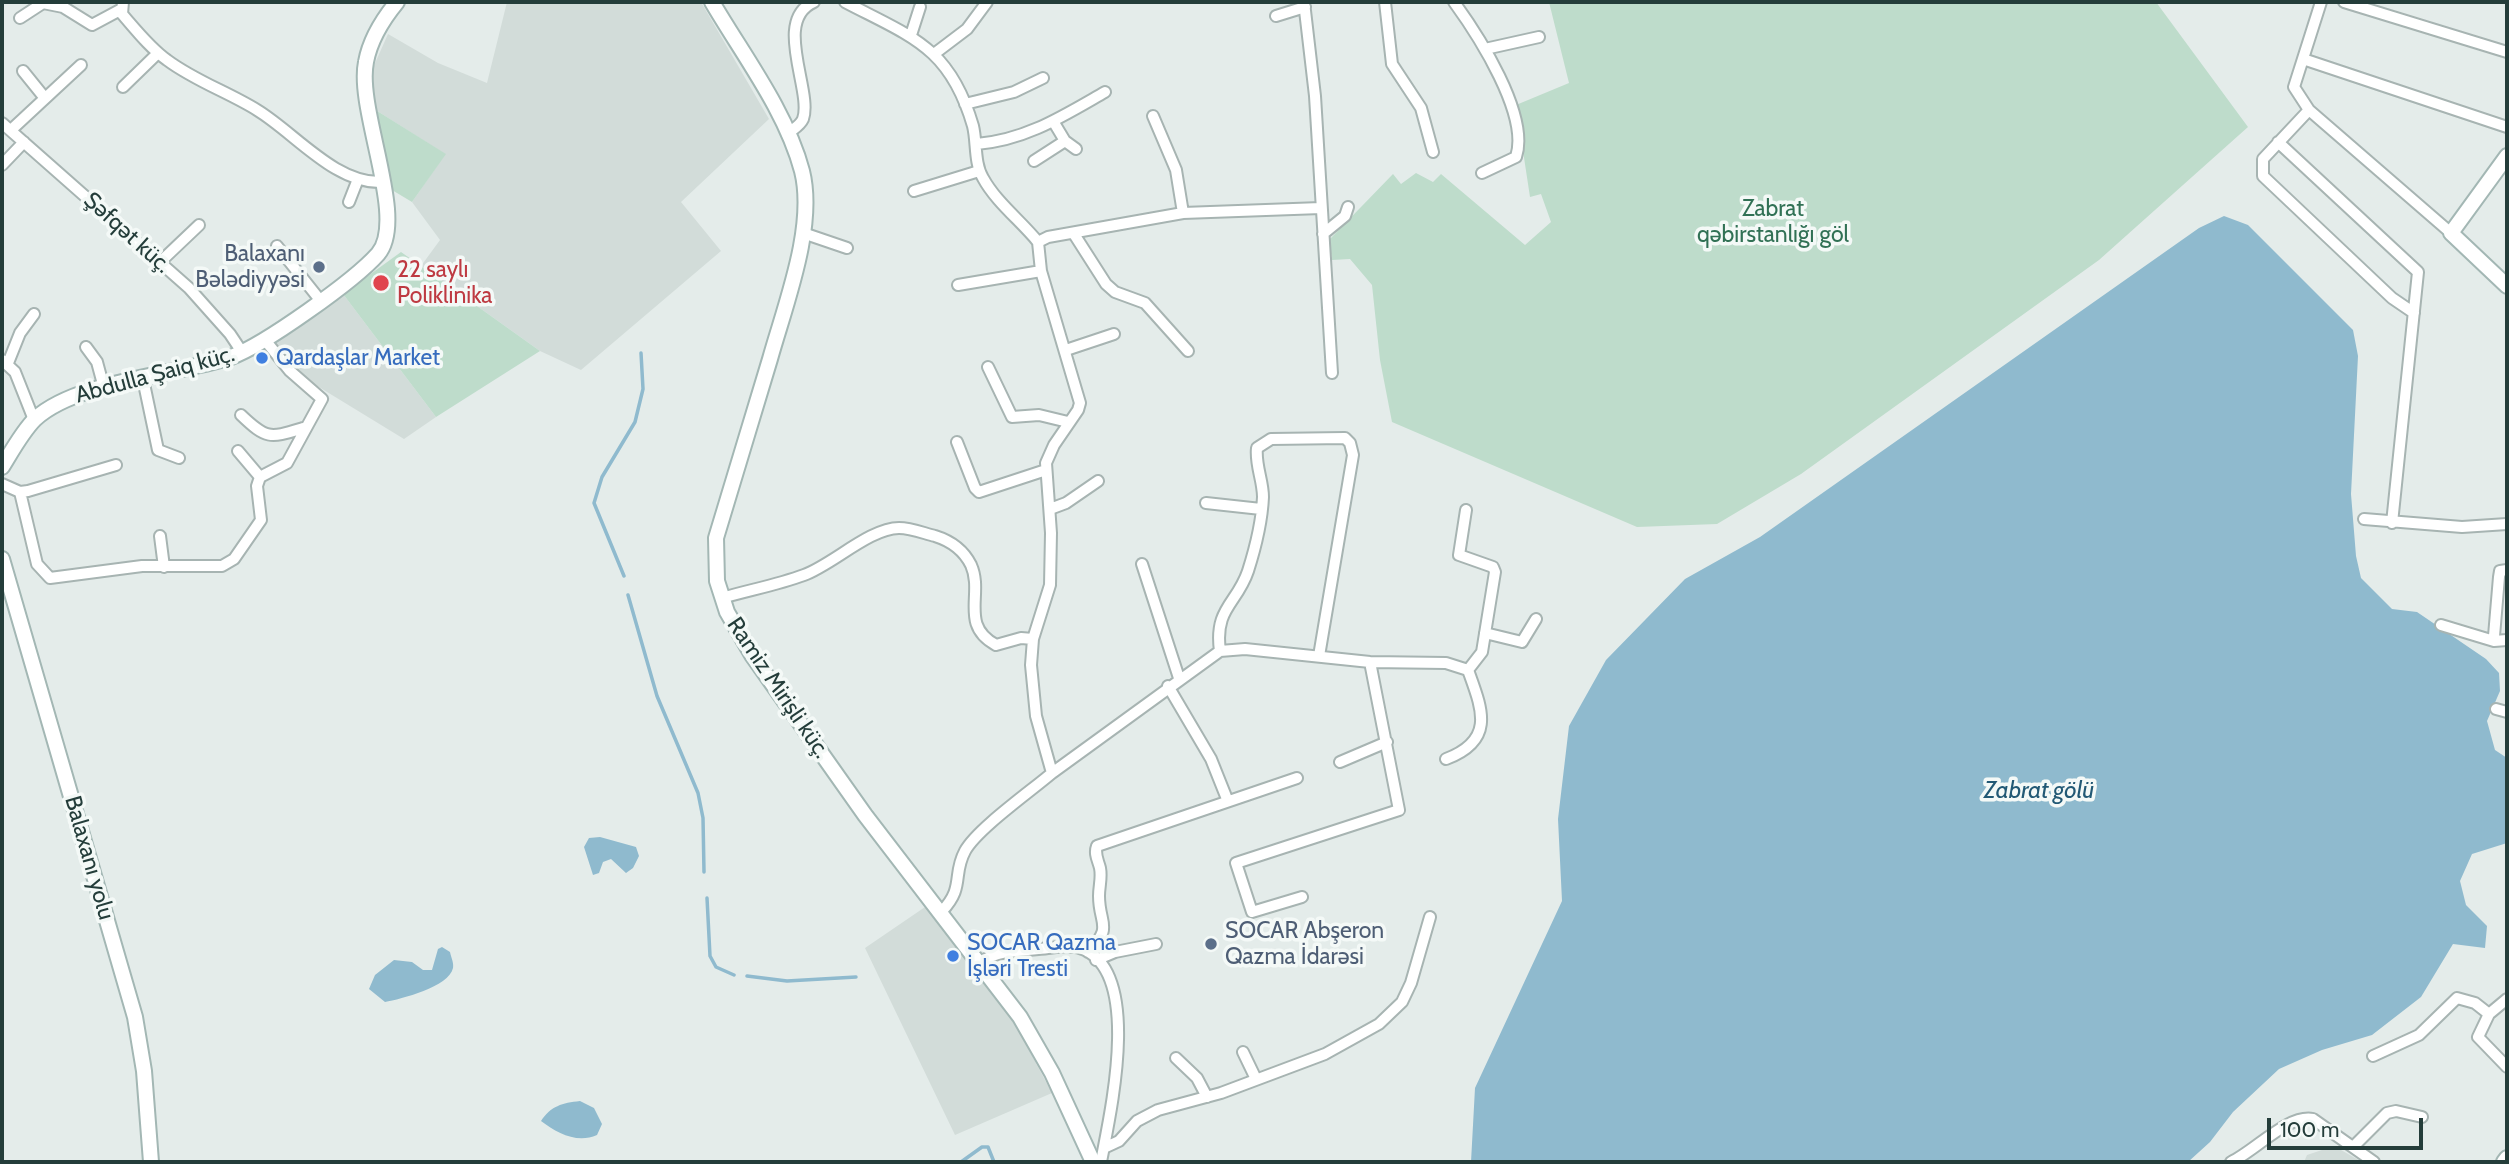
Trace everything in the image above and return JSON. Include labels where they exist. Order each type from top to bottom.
[{"type":"street","name":"Abdulla Şaiq küç.","points":[[2,467],[34,420],[65,399],[242,352],[265,340],[320,300],[366,266],[382,249],[388,222],[365,71],[375,37],[397,2]]},
{"type":"street","name":"Ramiz Mirişli küç.","points":[[712,2],[787,134],[804,184],[806,214],[777,334],[716,538],[714,567],[722,598],[752,655],[808,736],[981,962],[1039,1049],[1093,1162]]},
{"type":"street","points":[[787,134],[799,125],[804,116],[796,35],[800,17],[814,2]]},
{"type":"street","points":[[845,2],[911,35],[934,54],[954,77],[977,144],[979,171],[992,191],[1038,242],[1041,271],[1080,403],[1049,454],[1046,470],[1050,509],[1050,584],[1033,639],[1032,691],[1052,773]]},
{"type":"street","points":[[934,54],[967,29],[987,2]]},
{"type":"street","points":[[1385,2],[1392,64],[1421,108],[1433,152]]},
{"type":"street","points":[[1454,2],[1485,49],[1509,102],[1518,148],[1516,157],[1482,173]]},
{"type":"street","points":[[2321,2],[2294,87],[2309,110],[2451,233],[2507,286]]},
{"type":"street","points":[[2344,2],[2507,52]]},
{"type":"street","points":[[20,18],[43,4],[63,7],[92,25],[121,6],[159,53],[193,78],[260,112],[338,168],[358,178],[382,182]]},
{"type":"street","points":[[1276,16],[1305,5],[1332,373]]},
{"type":"street","points":[[911,35],[919,7]]},
{"type":"street","points":[[1485,49],[1539,37]]},
{"type":"street","points":[[123,87],[159,53]]},
{"type":"street","points":[[2302,59],[2507,127]]},
{"type":"street","points":[[6,127],[81,65]]},
{"type":"street","points":[[23,71],[44,97]]},
{"type":"street","points":[[965,104],[1014,92],[1043,78]]},
{"type":"street","points":[[977,144],[1016,138],[1105,92]]},
{"type":"street","points":[[2309,110],[2263,159],[2263,176],[2392,298],[2414,313]]},
{"type":"street","points":[[1153,116],[1176,170],[1183,213]]},
{"type":"street","points":[[1053,121],[1065,141],[1076,149]]},
{"type":"street","name":"Şəfqət küç.","points":[[6,127],[203,302],[242,352]]},
{"type":"street","points":[[1034,161],[1065,141]]},
{"type":"street","points":[[2,165],[24,142]]},
{"type":"street","points":[[2278,142],[2418,272],[2392,523]]},
{"type":"street","points":[[2451,233],[2507,156]]},
{"type":"street","points":[[914,191],[979,171]]},
{"type":"street","points":[[349,202],[358,178]]},
{"type":"street","points":[[1323,234],[1345,216],[1348,207]]},
{"type":"street","points":[[1038,242],[1048,237],[1183,213],[1321,208]]},
{"type":"street","points":[[159,262],[199,225]]},
{"type":"street","points":[[803,233],[847,247]]},
{"type":"street","points":[[1074,234],[1106,284],[1115,292],[1145,303],[1188,351]]},
{"type":"street","points":[[277,246],[320,300]]},
{"type":"street","points":[[958,285],[1041,271]]},
{"type":"street","points":[[34,314],[20,333],[5,362],[15,372],[34,420]]},
{"type":"street","points":[[1066,351],[1114,334]]},
{"type":"street","points":[[20,492],[37,564],[50,578],[142,566],[213,567],[234,559],[261,520],[257,486],[260,477],[287,463],[303,428],[322,399],[290,371],[265,340]]},
{"type":"street","points":[[86,348],[97,362],[104,388]]},
{"type":"street","points":[[988,367],[1012,417],[1039,415],[1068,422]]},
{"type":"street","points":[[143,379],[154,422],[155,445],[158,450],[179,458]]},
{"type":"street","points":[[241,415],[268,437],[303,428]]},
{"type":"street","points":[[1220,651],[1219,625],[1230,600],[1248,572],[1261,509],[1263,496],[1257,449],[1271,439],[1345,438],[1350,443],[1353,455],[1319,656]]},
{"type":"street","points":[[957,442],[979,492],[1046,470]]},
{"type":"street","points":[[238,451],[260,477]]},
{"type":"street","points":[[2,484],[20,492],[116,465]]},
{"type":"street","points":[[1050,509],[1066,503],[1098,481]]},
{"type":"street","points":[[1206,503],[1261,509]]},
{"type":"street","points":[[1466,510],[1459,555],[1493,567],[1495,572],[1482,652],[1468,670]]},
{"type":"street","points":[[2364,519],[2462,527],[2507,524]]},
{"type":"street","points":[[722,598],[804,575],[889,529],[907,528],[948,540],[966,558],[976,588],[972,603],[974,616],[988,639],[996,645],[1021,638],[1033,639]]},
{"type":"street","points":[[160,536],[164,567]]},
{"type":"street","name":"Balaxanı yolu","points":[[2,559],[135,1017],[144,1071],[151,1162]]},
{"type":"street","points":[[1142,564],[1179,678]]},
{"type":"street","points":[[2494,636],[2499,577],[2500,572],[2507,570]]},
{"type":"street","points":[[1485,633],[1522,642],[1536,619]]},
{"type":"street","points":[[2441,625],[2494,641],[2507,640]]},
{"type":"street","points":[[942,911],[956,896],[961,864],[969,846],[1052,773],[1179,678],[1220,651],[1245,649],[1370,662],[1446,663],[1468,670]]},
{"type":"street","points":[[1302,897],[1252,912],[1236,863],[1399,810],[1370,662]]},
{"type":"street","points":[[1446,759],[1466,750],[1482,725],[1482,712],[1468,670]]},
{"type":"street","points":[[1168,687],[1211,759],[1227,799]]},
{"type":"street","points":[[1340,762],[1387,742]]},
{"type":"street","points":[[1092,956],[1105,930],[1099,895],[1101,878],[1095,851],[1097,846],[1227,799],[1297,778]]},
{"type":"street","points":[[1104,1148],[1119,1141],[1146,1116],[1207,1097],[1348,1043],[1393,1012],[1412,984],[1430,917]]},
{"type":"street","points":[[981,962],[1001,954],[1069,946],[1092,956],[1156,944]]},
{"type":"street","points":[[1092,956],[1111,986],[1119,1026],[1101,1162]]},
{"type":"street","points":[[2373,1056],[2419,1035],[2457,998],[2475,1003],[2489,1014]]},
{"type":"street","points":[[2507,999],[2489,1014],[2479,1037],[2507,1068]]},
{"type":"street","points":[[1243,1052],[1256,1079]]},
{"type":"street","points":[[1176,1058],[1197,1078],[1207,1097]]},
{"type":"street","points":[[2353,1147],[2387,1113],[2396,1111],[2423,1117]]},
{"type":"street","points":[[2231,1162],[2255,1149],[2294,1119],[2304,1117],[2313,1119],[2374,1162]]},
{"type":"shaded area","points":[[507,2],[701,2],[769,119],[681,202],[721,251],[581,370],[540,351],[421,266],[440,240],[412,202],[445,154],[374,109],[372,70],[388,34],[438,63],[487,83]]},
{"type":"shaded area","points":[[343,294],[436,417],[404,439],[296,373],[274,343]]},
{"type":"shaded area","points":[[928,905],[1015,1024],[1052,1093],[955,1135],[865,948]]},
{"type":"shaded area","points":[[2334,1146],[2362,1162],[2304,1162],[2307,1155]]},
{"type":"green space","name":"Zabrat qəbirstanlığı göl","points":[[1549,2],[2156,2],[2248,127],[2099,260],[1801,474],[1717,524],[1637,527],[1392,422],[1380,360],[1372,285],[1350,259],[1332,260],[1329,240],[1393,174],[1401,184],[1416,173],[1433,182],[1441,174],[1525,245],[1551,222],[1541,194],[1530,197],[1516,105],[1569,83]]},
{"type":"green space","points":[[374,109],[446,154],[412,202],[392,190]]},
{"type":"green space","points":[[401,252],[540,351],[436,417],[343,294]]},
{"type":"water","name":"Zabrat gölü","points":[[2224,216],[2248,225],[2353,330],[2358,356],[2351,494],[2356,556],[2361,578],[2392,609],[2417,612],[2486,659],[2499,673],[2500,691],[2487,721],[2495,750],[2507,758],[2507,843],[2472,854],[2460,881],[2466,905],[2487,926],[2485,948],[2453,944],[2421,997],[2372,1035],[2322,1050],[2279,1069],[2233,1112],[2210,1142],[2188,1162],[1471,1162],[1475,1088],[1562,901],[1558,819],[1569,726],[1606,660],[1685,579],[1760,537],[2199,228]]},
{"type":"water","points":[[600,837],[636,847],[639,856],[633,868],[626,873],[611,859],[603,862],[599,873],[593,875],[584,847],[589,838]]},
{"type":"water","points":[[442,947],[450,952],[453,962],[450,975],[443,981],[412,995],[385,1002],[369,989],[375,975],[394,960],[412,962],[423,970],[432,970],[438,949]]},
{"type":"water","points":[[580,1101],[594,1108],[602,1124],[597,1135],[575,1138],[554,1130],[541,1121],[558,1106]]},
{"type":"waterway","points":[[624,576],[594,503],[602,477],[635,422],[643,389],[641,353]]},
{"type":"waterway","points":[[628,595],[657,696],[698,793],[703,818],[704,872]]},
{"type":"waterway","points":[[707,898],[710,956],[716,967],[734,975]]},
{"type":"waterway","points":[[747,976],[787,981],[856,977]]},
{"type":"waterway","points":[[961,1162],[982,1147],[988,1147],[994,1162]]},
{"type":"place","name":"Balaxanı Bələdiyyəsi","points":[[319,267]]},
{"type":"place","name":"22 saylı Poliklinika","points":[[381,283]]},
{"type":"place","name":"Qardaşlar Market","points":[[262,358]]},
{"type":"place","name":"SOCAR Abşeron Qazma İdarəsi","points":[[1211,944]]},
{"type":"place","name":"SOCAR Qazma İşləri Tresti","points":[[953,956]]}]
